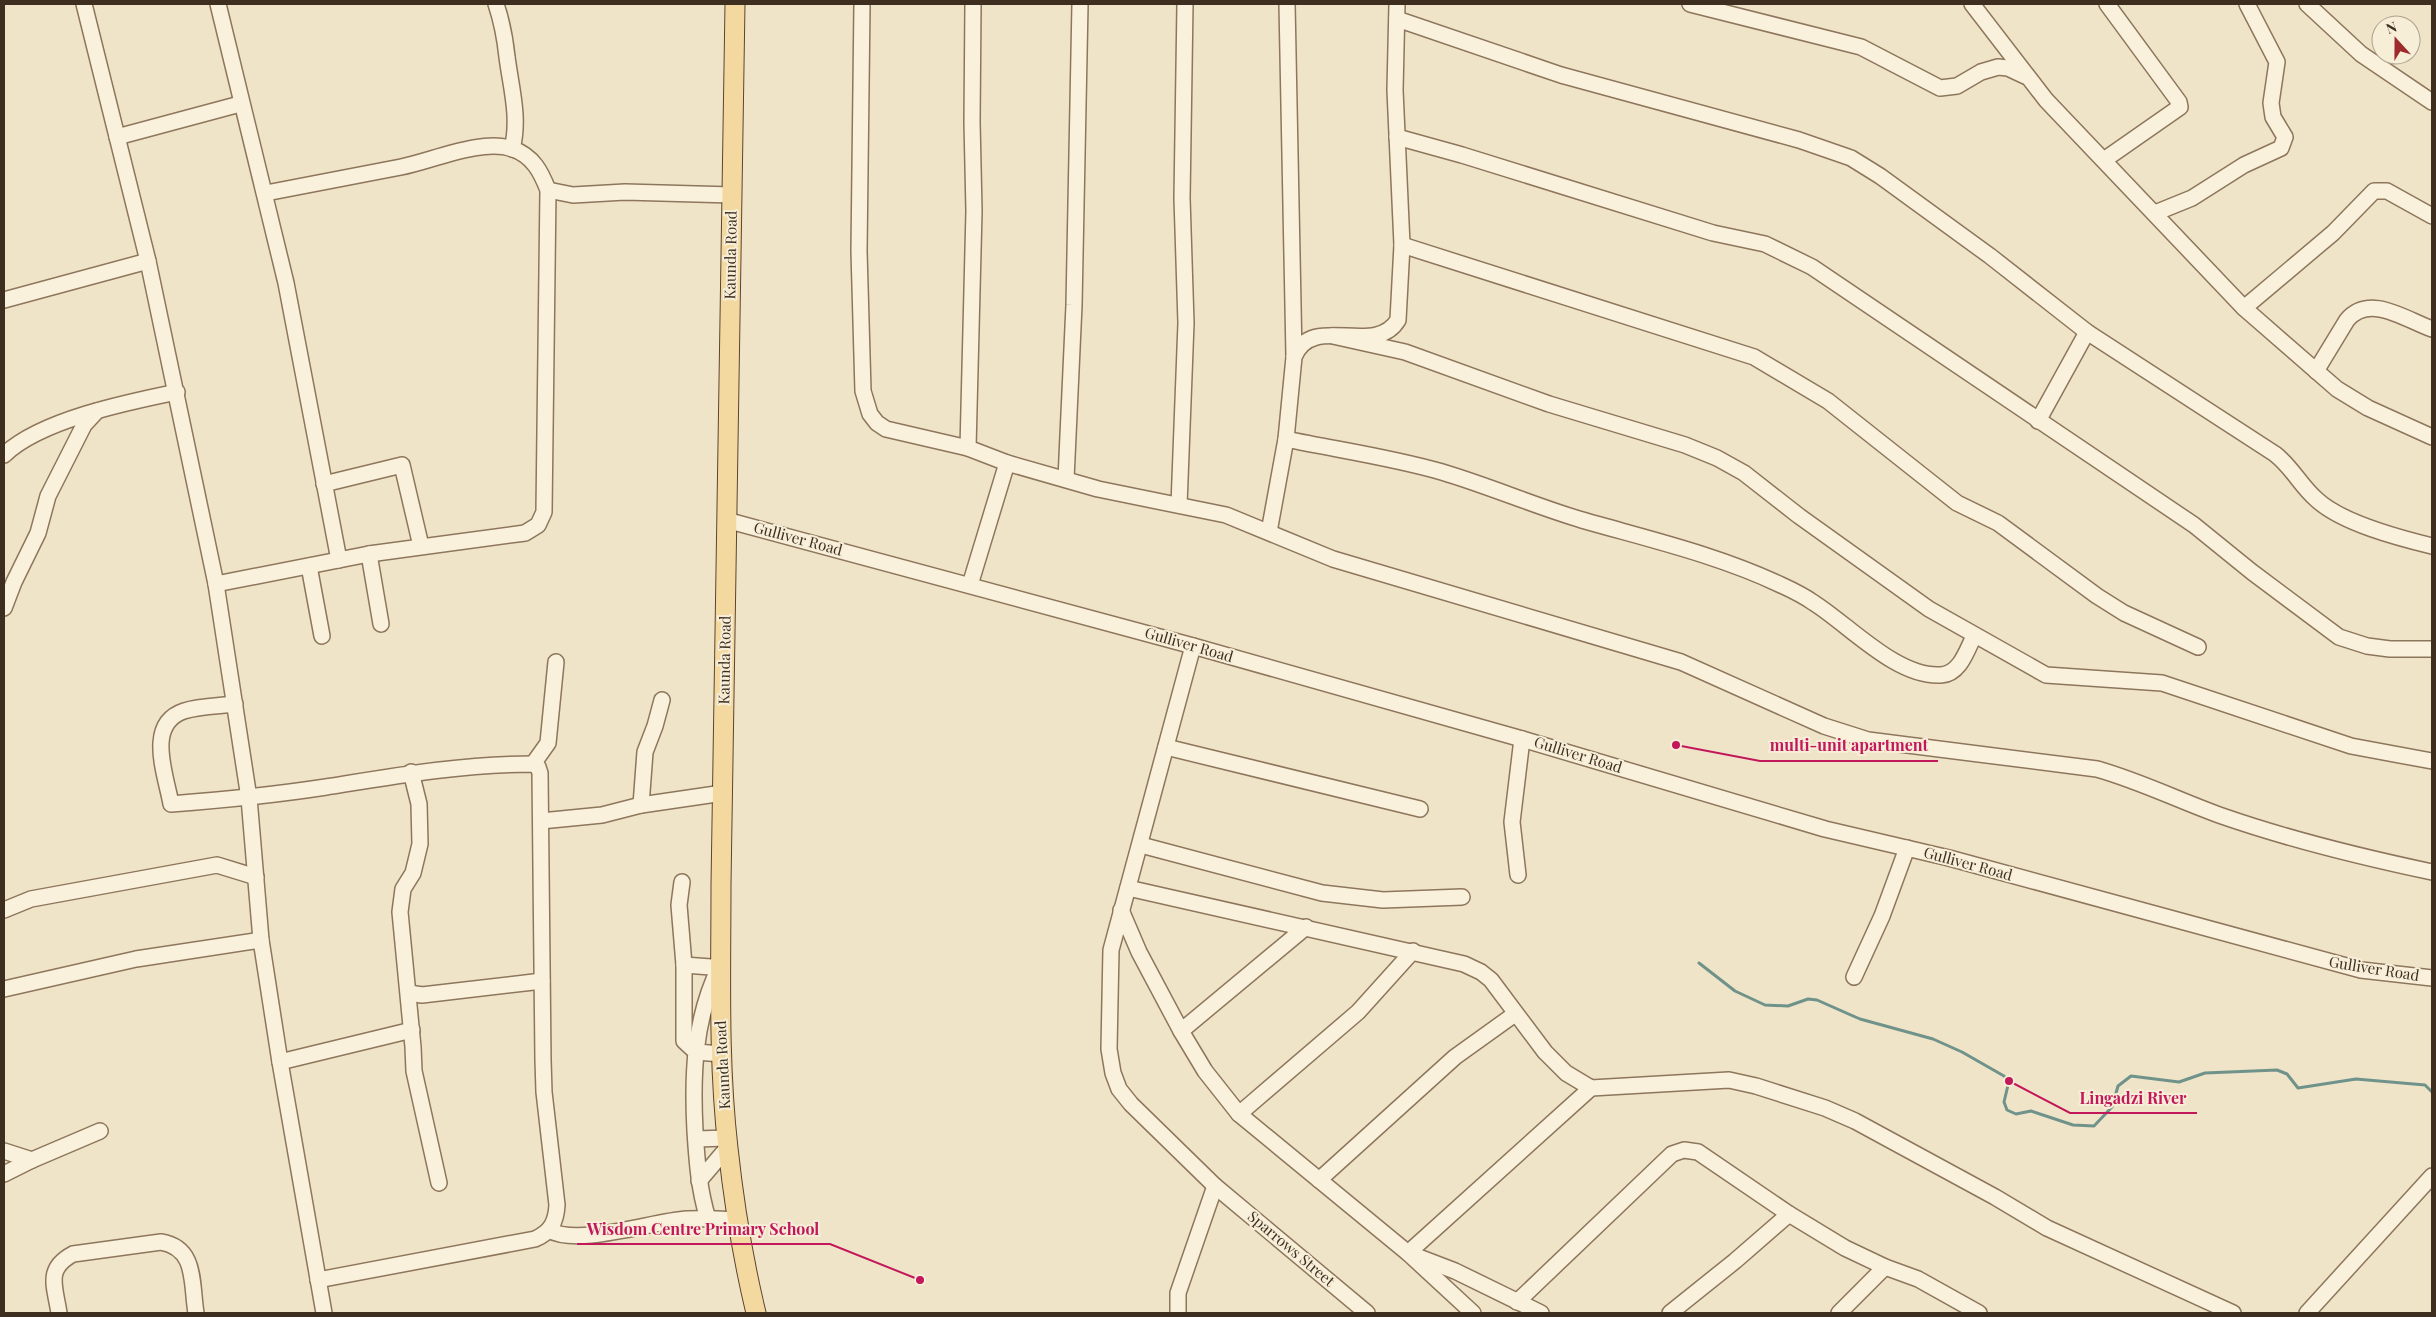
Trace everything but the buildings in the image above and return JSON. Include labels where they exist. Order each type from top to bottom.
[{"type":"main road","name":"Kaunda Road","points":[[735,4],[720,965],[722,1054],[728,1143],[738,1220],[756,1313]]},
{"type":"street","points":[[84,4],[148,261],[216,584],[249,798],[261,940],[280,1062],[324,1313]]},
{"type":"street","points":[[218,4],[240,104],[266,193],[297,332],[338,560]]},
{"type":"street","points":[[496,4],[504,27],[515,108],[516,132],[512,149]]},
{"type":"street","points":[[862,4],[859,251],[863,391],[865,404],[877,423],[886,429],[968,448],[1007,463],[1125,496],[1226,515],[1333,559],[1681,662],[1824,726],[1868,740],[2097,770],[2128,778],[2196,806],[2285,838],[2432,872]]},
{"type":"street","points":[[968,448],[974,211],[972,4]]},
{"type":"street","points":[[1066,479],[1074,305],[1080,4]]},
{"type":"street","points":[[1179,506],[1186,323],[1182,198],[1185,4]]},
{"type":"street","points":[[1269,532],[1286,438],[1294,358],[1287,4]]},
{"type":"street","points":[[1294,358],[1298,347],[1308,338],[1376,335],[1393,327],[1398,320],[1402,244],[1395,90],[1397,4]]},
{"type":"street","points":[[1690,4],[1861,47],[1940,88],[1957,86],[1980,72],[1998,67],[2008,68],[2027,76]]},
{"type":"street","points":[[1972,4],[2046,100],[2244,308],[2337,389],[2368,408],[2432,437]]},
{"type":"street","points":[[2104,160],[2180,107],[2179,102],[2107,4]]},
{"type":"street","points":[[2155,213],[2192,198],[2244,165],[2281,148],[2284,144],[2285,137],[2273,117],[2271,103],[2277,62],[2247,4]]},
{"type":"street","points":[[2307,4],[2361,54],[2432,102]]},
{"type":"street","points":[[1397,19],[1561,75],[1799,140],[1850,158],[1880,176],[1990,256],[2087,332],[2280,458],[2294,471],[2316,500],[2332,512],[2376,530],[2432,546]]},
{"type":"street","points":[[117,136],[240,104]]},
{"type":"street","points":[[1397,137],[1462,155],[1713,233],[1765,244],[1812,267],[1941,352],[2038,422],[2194,525],[2252,572],[2339,637],[2367,646],[2390,649],[2432,649]]},
{"type":"street","points":[[216,584],[369,554],[525,532],[538,525],[544,512],[548,190],[541,172],[531,159],[512,149],[491,147],[472,149],[402,167],[266,193]]},
{"type":"street","points":[[548,190],[573,195],[625,192],[732,195]]},
{"type":"street","points":[[2244,308],[2333,233],[2374,190],[2387,191],[2432,216]]},
{"type":"street","points":[[1402,244],[1754,357],[1828,401],[1957,503],[1998,523],[2097,596],[2124,612],[2198,647]]},
{"type":"street","points":[[4,300],[148,261]]},
{"type":"street","points":[[2316,371],[2347,320],[2361,308],[2379,308],[2432,329]]},
{"type":"street","points":[[2038,422],[2087,332]]},
{"type":"street","points":[[1333,336],[1405,352],[1549,404],[1685,445],[1717,458],[1744,473],[1799,516],[1929,608],[1974,636],[2046,675],[2162,684],[2351,746],[2432,760]]},
{"type":"street","points":[[4,455],[21,441],[97,411],[177,392]]},
{"type":"street","points":[[4,608],[14,582],[38,533],[48,496],[84,425],[97,411]]},
{"type":"street","points":[[1286,438],[1366,453],[1442,472],[1535,506],[1735,566],[1780,585],[1814,603],[1887,656],[1910,668],[1927,673],[1942,675],[1954,670],[1974,636]]},
{"type":"street","points":[[970,585],[1007,463]]},
{"type":"street","points":[[324,484],[402,465],[421,546]]},
{"type":"street","name":"Gulliver Road","points":[[726,520],[1193,646],[1522,738],[1825,829],[1907,848],[2352,968],[2432,978]]},
{"type":"street","points":[[369,554],[380,624]]},
{"type":"street","points":[[309,566],[322,636]]},
{"type":"street","name":"Sparrows Street","points":[[1193,646],[1141,845],[1111,950],[1109,1049],[1113,1073],[1119,1088],[1131,1104],[1215,1186],[1367,1313]]},
{"type":"street","points":[[533,764],[548,744],[556,662]]},
{"type":"street","points":[[641,805],[645,752],[662,700]]},
{"type":"street","points":[[235,704],[184,711],[171,719],[163,728],[160,741],[171,804],[249,798],[411,772],[533,764],[538,767],[540,774],[544,1092],[557,1205],[554,1223],[550,1230],[535,1239],[318,1280]]},
{"type":"street","points":[[1518,876],[1512,822],[1522,738]]},
{"type":"street","points":[[1166,747],[1420,809]]},
{"type":"street","points":[[411,772],[419,804],[420,844],[413,873],[403,888],[401,898],[414,1071],[439,1183]]},
{"type":"street","points":[[541,821],[602,815],[641,805],[723,793]]},
{"type":"street","points":[[1141,845],[1322,893],[1383,900],[1462,897]]},
{"type":"street","points":[[1854,977],[1882,916],[1907,848]]},
{"type":"street","points":[[4,910],[31,899],[216,866],[256,877]]},
{"type":"street","points":[[682,882],[680,905],[684,965],[684,1041],[696,1052],[722,1054]]},
{"type":"street","points":[[1128,888],[1464,964],[1481,972],[1498,988],[1515,1014],[1545,1052],[1566,1072],[1591,1088],[1729,1080],[1756,1086],[1825,1108],[1855,1122],[2047,1228],[2233,1313]]},
{"type":"street","points":[[1121,910],[1139,952],[1204,1071],[1239,1114],[1408,1253],[1473,1313]]},
{"type":"street","points":[[1181,1031],[1306,927]]},
{"type":"street","points":[[4,989],[136,959],[261,940]]},
{"type":"street","points":[[1239,1114],[1358,1012],[1413,951]]},
{"type":"street","points":[[684,965],[710,968],[720,965]]},
{"type":"street","points":[[708,1219],[699,1182],[693,1080],[696,1052],[708,989],[720,965]]},
{"type":"street","points":[[409,993],[422,995],[445,993],[542,981]]},
{"type":"street","points":[[1319,1180],[1455,1057],[1515,1014]]},
{"type":"street","points":[[280,1062],[412,1030]]},
{"type":"street","points":[[1408,1253],[1591,1088]]},
{"type":"street","points":[[4,1174],[100,1131]]},
{"type":"street","points":[[696,1139],[728,1143],[699,1182]]},
{"type":"street","points":[[1517,1302],[1678,1151],[1690,1150],[1698,1152],[1789,1214],[1845,1248],[1885,1267],[1918,1279],[1979,1313]]},
{"type":"street","points":[[4,1151],[32,1160]]},
{"type":"street","points":[[2307,1313],[2432,1176]]},
{"type":"street","points":[[1178,1312],[1178,1294],[1215,1186]]},
{"type":"street","points":[[1670,1313],[1735,1261],[1789,1214]]},
{"type":"street","points":[[550,1230],[564,1236],[614,1232],[670,1221],[738,1220]]},
{"type":"street","points":[[59,1313],[54,1279],[55,1268],[62,1260],[74,1254],[161,1242],[173,1244],[182,1250],[188,1260],[196,1313]]},
{"type":"street","points":[[1408,1253],[1455,1271],[1541,1313]]},
{"type":"street","points":[[1839,1313],[1885,1267]]},
{"type":"waterway","points":[[1699,963],[1735,991],[1765,1005],[1788,1006],[1808,999],[1817,1000],[1860,1019],[1933,1039],[1962,1052],[2004,1076],[2009,1081],[2004,1102],[2007,1110],[2016,1114],[2031,1111],[2073,1125],[2094,1126],[2112,1107],[2118,1086],[2131,1076],[2179,1082],[2205,1073],[2277,1070],[2287,1074],[2298,1088],[2356,1079],[2425,1085],[2432,1092]]},
{"type":"place","name":"multi-unit apartment","points":[[1676,745]]},
{"type":"place","name":"Lingadzi River","points":[[2009,1081]]},
{"type":"place","name":"Wisdom Centre Primary School","points":[[920,1280]]}]
